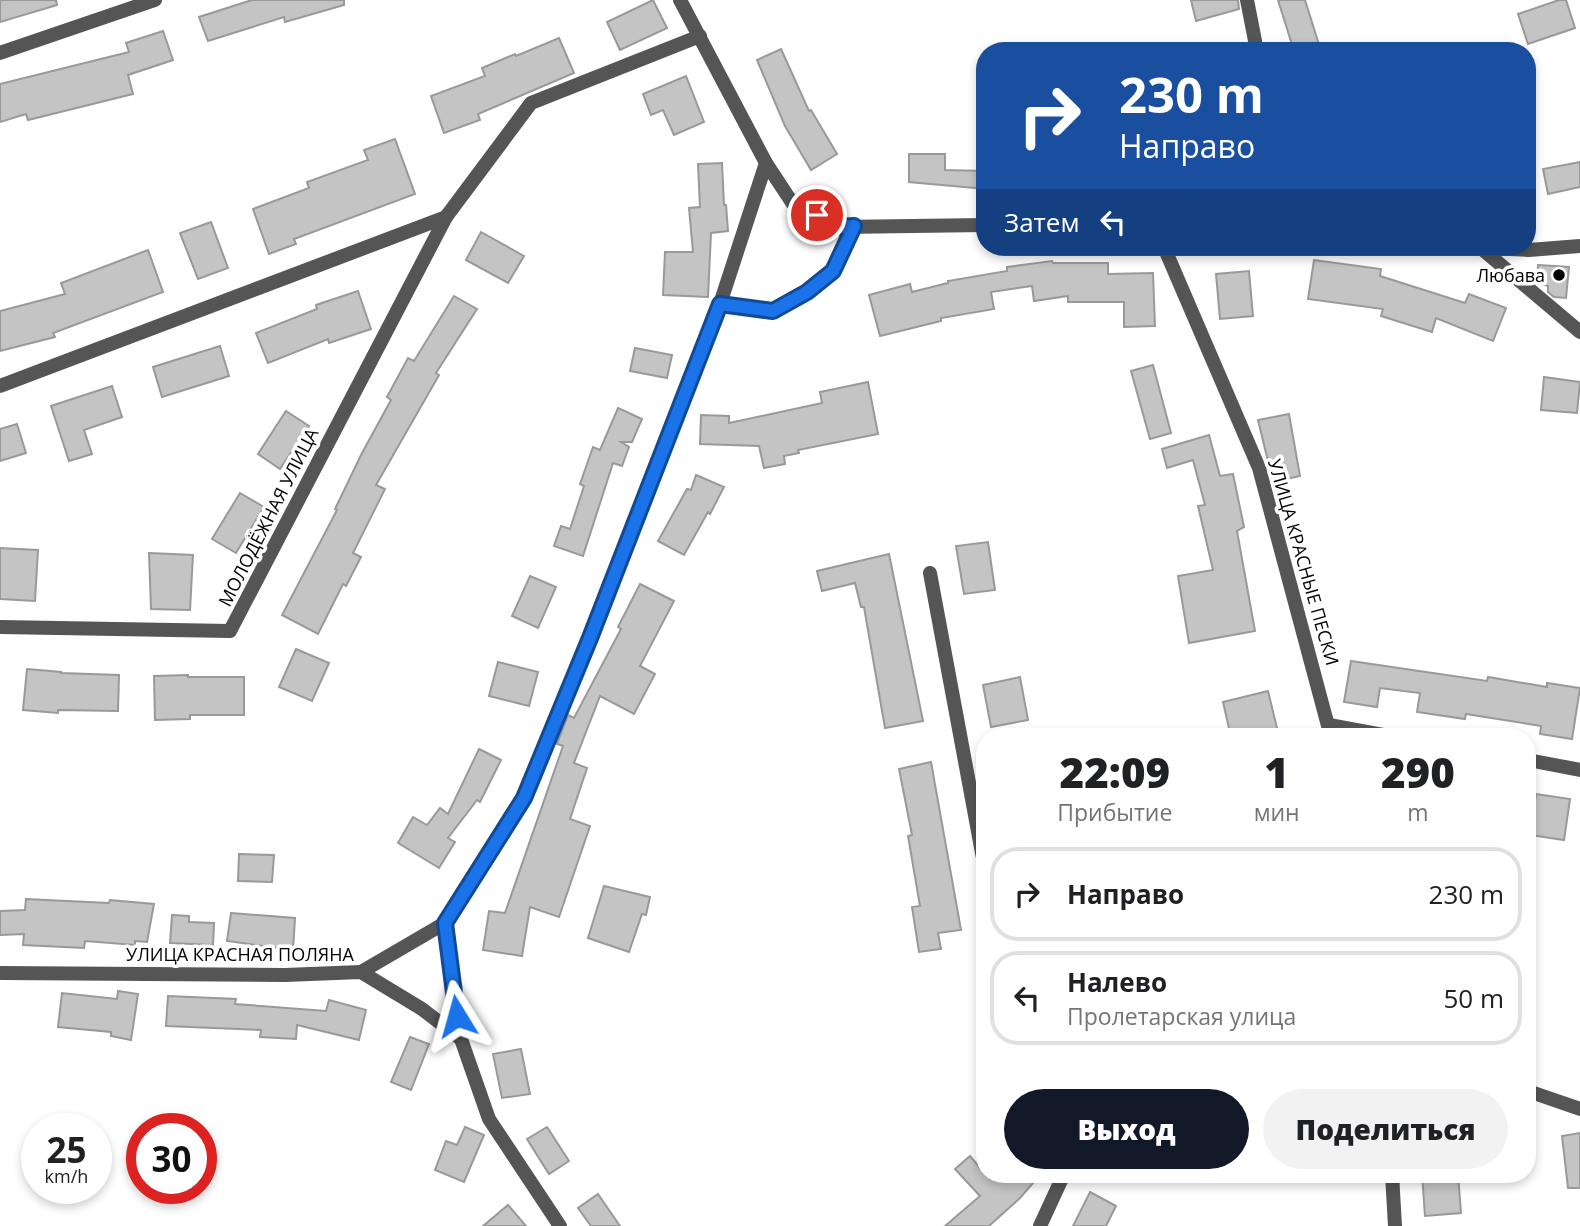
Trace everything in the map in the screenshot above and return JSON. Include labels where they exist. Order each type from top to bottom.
[{"type":"street","points":[[0,53],[155,0]]},
{"type":"street","points":[[680,0],[766,163],[793,204],[840,227],[976,225]]},
{"type":"street","points":[[1247,0],[1255,42]]},
{"type":"street","name":"МОЛОДЁЖНАЯ УЛИЦА","points":[[0,627],[230,631],[446,217],[531,103],[700,36]]},
{"type":"street","points":[[361,972],[445,923],[524,798],[596,625],[720,304],[766,163]]},
{"type":"street","points":[[0,386],[446,217]]},
{"type":"street","points":[[1536,249],[1580,246]]},
{"type":"street","name":"УЛИЦА КРАСНЫЕ ПЕСКИ","points":[[1168,256],[1259,468],[1329,728]]},
{"type":"street","points":[[1486,256],[1580,332]]},
{"type":"street","points":[[930,573],[976,821]]},
{"type":"street","points":[[1536,762],[1580,770]]},
{"type":"street","points":[[445,923],[461,1039],[489,1119],[560,1226]]},
{"type":"street","name":"УЛИЦА КРАСНАЯ ПОЛЯНА","points":[[0,973],[285,975],[361,972],[422,1009],[461,1039]]},
{"type":"street","points":[[1536,1094],[1580,1109]]},
{"type":"street","points":[[1041,1226],[1060,1183]]},
{"type":"street","points":[[1393,1183],[1395,1226]]},
{"type":"lane","points":[[720,304],[773,311],[807,292],[833,271],[854,226]]},
{"type":"building","points":[[0,0],[56,0],[57,5],[0,22]]},
{"type":"building","points":[[252,0],[344,0],[344,5],[285,22],[284,17],[208,41],[199,17]]},
{"type":"building","points":[[653,0],[667,28],[620,50],[607,22]]},
{"type":"building","points":[[1191,0],[1238,0],[1239,9],[1196,21]]},
{"type":"building","points":[[1278,0],[1305,0],[1318,42],[1291,42]]},
{"type":"building","points":[[1566,0],[1575,28],[1527,42],[1518,14]]},
{"type":"building","points":[[163,31],[173,60],[128,75],[133,94],[28,120],[26,114],[0,122],[0,84],[129,52],[126,43]]},
{"type":"building","points":[[559,38],[574,73],[478,114],[480,120],[444,133],[431,96],[485,76],[482,68]]},
{"type":"building","points":[[781,49],[809,111],[811,110],[837,154],[811,170],[785,126],[757,60]]},
{"type":"building","points":[[686,76],[704,122],[674,135],[663,110],[651,115],[643,94]]},
{"type":"building","points":[[395,139],[415,194],[294,239],[296,244],[269,254],[253,209],[309,188],[307,182],[368,160],[364,150]]},
{"type":"building","points":[[909,154],[945,154],[945,170],[976,171],[976,188],[909,182]]},
{"type":"building","points":[[1580,162],[1580,187],[1548,194],[1543,169]]},
{"type":"building","points":[[722,163],[728,231],[711,233],[708,297],[663,295],[665,252],[693,252],[689,208],[700,207],[698,164]]},
{"type":"building","points":[[211,222],[228,268],[198,279],[180,233]]},
{"type":"building","points":[[481,232],[524,256],[508,283],[466,260]]},
{"type":"building","points":[[148,250],[163,292],[53,333],[55,337],[0,351],[0,311],[65,294],[61,283]]},
{"type":"building","points":[[1314,260],[1381,269],[1380,276],[1465,303],[1469,294],[1506,308],[1493,341],[1436,318],[1432,332],[1381,316],[1383,309],[1308,299]]},
{"type":"building","points":[[1052,261],[1108,263],[1108,274],[1153,273],[1155,326],[1124,327],[1124,302],[1068,302],[1068,296],[1034,301],[1032,286],[991,292],[994,309],[941,318],[941,321],[880,336],[869,295],[910,284],[912,292],[948,281],[1007,271],[1007,267]]},
{"type":"building","points":[[1538,265],[1569,267],[1566,298],[1554,297],[1548,292],[1548,286],[1537,283]]},
{"type":"building","points":[[1249,271],[1253,316],[1220,319],[1216,274]]},
{"type":"building","points":[[358,291],[371,329],[329,343],[328,339],[268,363],[256,333],[317,309],[316,305]]},
{"type":"building","points":[[454,296],[477,309],[436,373],[439,375],[376,485],[385,489],[353,553],[361,557],[346,586],[343,584],[318,634],[282,615],[391,400],[387,397],[408,358],[414,361]]},
{"type":"building","points":[[220,346],[229,376],[162,397],[153,367]]},
{"type":"building","points":[[635,348],[672,355],[667,378],[630,371]]},
{"type":"building","points":[[1153,365],[1171,433],[1150,439],[1131,371]]},
{"type":"building","points":[[1544,377],[1580,382],[1577,413],[1541,410]]},
{"type":"building","points":[[868,382],[878,434],[798,450],[799,453],[784,456],[785,464],[764,468],[759,446],[700,444],[701,415],[729,416],[729,423],[822,403],[820,392]]},
{"type":"building","points":[[112,386],[122,417],[84,430],[92,454],[69,461],[51,406]]},
{"type":"building","points":[[618,408],[642,419],[632,442],[621,442],[629,447],[622,466],[613,463],[583,556],[554,546],[561,526],[570,529],[584,486],[580,484],[593,447],[600,450]]},
{"type":"building","points":[[286,411],[309,426],[280,469],[258,454]]},
{"type":"building","points":[[1289,414],[1300,476],[1273,482],[1258,420]]},
{"type":"building","points":[[17,424],[26,453],[0,461],[0,429]]},
{"type":"building","points":[[1209,435],[1220,476],[1233,474],[1244,527],[1237,531],[1255,631],[1189,643],[1178,576],[1213,570],[1198,506],[1205,505],[1193,460],[1167,468],[1162,449]]},
{"type":"building","points":[[696,475],[724,487],[684,555],[658,541],[687,489],[691,490]]},
{"type":"building","points":[[240,493],[264,507],[236,553],[212,539]]},
{"type":"building","points":[[988,542],[995,590],[964,594],[956,546]]},
{"type":"building","points":[[0,548],[38,550],[35,601],[0,599]]},
{"type":"building","points":[[149,553],[193,555],[190,610],[151,609]]},
{"type":"building","points":[[889,554],[923,721],[885,728],[864,607],[861,607],[855,583],[822,591],[817,571]]},
{"type":"building","points":[[530,576],[556,587],[538,628],[512,616]]},
{"type":"building","points":[[640,584],[674,601],[640,666],[655,674],[634,714],[600,696],[574,763],[587,768],[570,819],[590,826],[559,917],[530,907],[522,956],[483,950],[489,911],[505,913],[563,746],[557,744],[568,715],[574,718],[621,629],[618,627]]},
{"type":"building","points":[[296,649],[329,663],[312,701],[279,687]]},
{"type":"building","points":[[1351,661],[1487,681],[1488,677],[1547,687],[1547,683],[1580,688],[1572,739],[1540,734],[1541,726],[1466,714],[1465,719],[1417,712],[1420,693],[1380,688],[1377,707],[1344,702]]},
{"type":"building","points":[[498,662],[538,672],[529,706],[489,696]]},
{"type":"building","points":[[27,669],[119,675],[118,711],[58,710],[58,713],[23,710]]},
{"type":"building","points":[[154,676],[244,677],[244,715],[190,715],[190,719],[155,720]]},
{"type":"building","points":[[1020,677],[1028,720],[991,727],[983,685]]},
{"type":"building","points":[[1268,691],[1277,728],[1229,728],[1223,702]]},
{"type":"building","points":[[479,749],[501,760],[480,802],[477,800],[448,838],[455,842],[439,868],[398,843],[413,817],[427,825],[440,808],[448,814]]},
{"type":"building","points":[[931,762],[961,930],[938,933],[941,949],[919,952],[912,907],[920,906],[908,836],[912,835],[899,769]]},
{"type":"building","points":[[1536,794],[1570,799],[1564,840],[1536,836]]},
{"type":"building","points":[[239,854],[274,855],[272,882],[238,881]]},
{"type":"building","points":[[604,886],[650,897],[646,915],[642,914],[629,952],[588,938]]},
{"type":"building","points":[[26,899],[109,903],[110,900],[154,904],[147,942],[135,941],[135,945],[85,941],[84,948],[23,945],[24,934],[0,935],[0,911],[25,910]]},
{"type":"building","points":[[231,913],[295,918],[293,950],[227,941]]},
{"type":"building","points":[[172,915],[189,916],[189,922],[214,923],[213,945],[170,943]]},
{"type":"building","points":[[118,991],[138,994],[131,1040],[111,1036],[111,1032],[58,1027],[62,993],[117,999]]},
{"type":"building","points":[[168,996],[236,999],[235,1004],[326,1011],[329,1000],[366,1010],[359,1040],[297,1025],[296,1039],[260,1037],[261,1030],[166,1026]]},
{"type":"building","points":[[410,1037],[429,1044],[411,1090],[391,1082]]},
{"type":"building","points":[[521,1049],[530,1094],[502,1098],[493,1054]]},
{"type":"building","points":[[465,1127],[484,1135],[464,1182],[435,1170],[446,1141],[457,1145]]},
{"type":"building","points":[[547,1127],[569,1161],[549,1174],[527,1139]]},
{"type":"building","points":[[1580,1133],[1580,1188],[1568,1188],[1562,1136]]},
{"type":"building","points":[[970,1156],[976,1163],[976,1183],[1033,1183],[989,1226],[945,1226],[980,1196],[955,1169]]},
{"type":"building","points":[[1423,1183],[1459,1183],[1461,1213],[1425,1216]]},
{"type":"building","points":[[1090,1192],[1116,1206],[1106,1226],[1073,1226]]},
{"type":"building","points":[[598,1194],[620,1226],[591,1226],[578,1208]]},
{"type":"building","points":[[508,1205],[526,1226],[483,1226]]},
{"type":"place","name":"Любава","points":[[1559,275]]},
{"type":"route","points":[[457,1016],[445,923],[524,798],[590,638],[720,304],[773,311],[807,292],[833,271],[854,226],[840,227],[817,215]]}]
